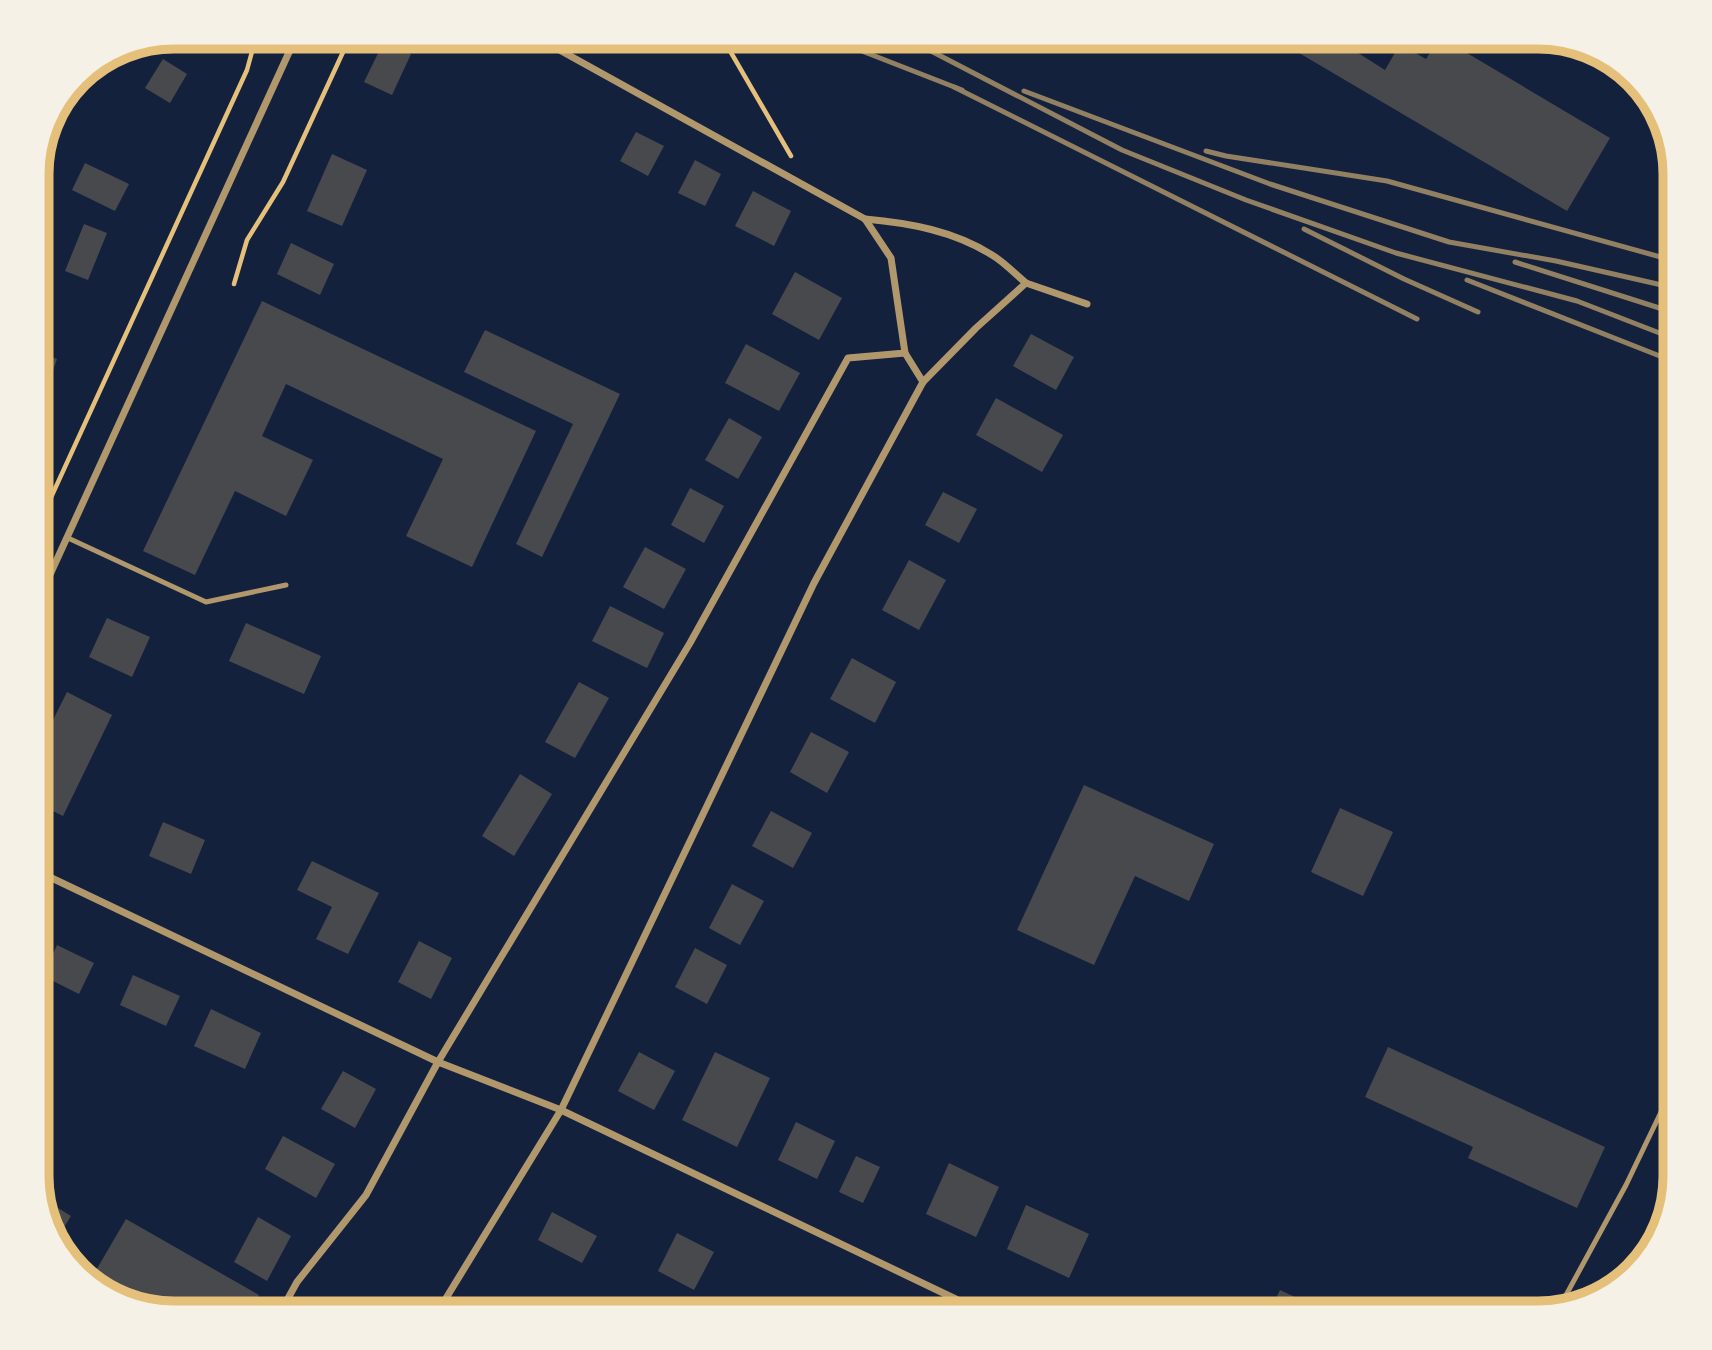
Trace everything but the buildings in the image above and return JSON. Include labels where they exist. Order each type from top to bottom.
[{"type":"street","points":[[49,578],[291,49]]},
{"type":"street","points":[[558,49],[865,219],[899,222],[945,232],[992,255],[1026,283],[1087,304]]},
{"type":"street","points":[[865,219],[891,258],[905,353],[923,382]]},
{"type":"street","points":[[445,1301],[561,1110],[814,583],[923,382],[976,328],[1026,283]]},
{"type":"street","points":[[287,1301],[297,1282],[366,1195],[438,1062],[690,643],[848,358],[905,353]]},
{"type":"street","points":[[49,877],[438,1062],[561,1110],[960,1301]]},
{"type":"lane","points":[[68,538],[206,601],[286,585]]},
{"type":"lane","points":[[1564,1298],[1626,1185],[1662,1110]]},
{"type":"path","points":[[49,502],[247,70],[253,49]]},
{"type":"path","points":[[234,284],[247,240],[283,182],[344,49]]},
{"type":"path","points":[[729,49],[811,190]]},
{"type":"railway","points":[[857,49],[962,90]]},
{"type":"railway","points":[[927,49],[1122,150],[1246,200],[1396,253],[1577,301],[1663,334]]},
{"type":"railway","points":[[954,87],[1417,319]]},
{"type":"railway","points":[[1024,91],[1270,184],[1449,242],[1556,261],[1663,285]]},
{"type":"railway","points":[[1206,151],[1387,181],[1663,258]]},
{"type":"railway","points":[[1304,229],[1478,312]]},
{"type":"railway","points":[[1515,262],[1663,309]]},
{"type":"railway","points":[[1467,280],[1663,357]]}]
